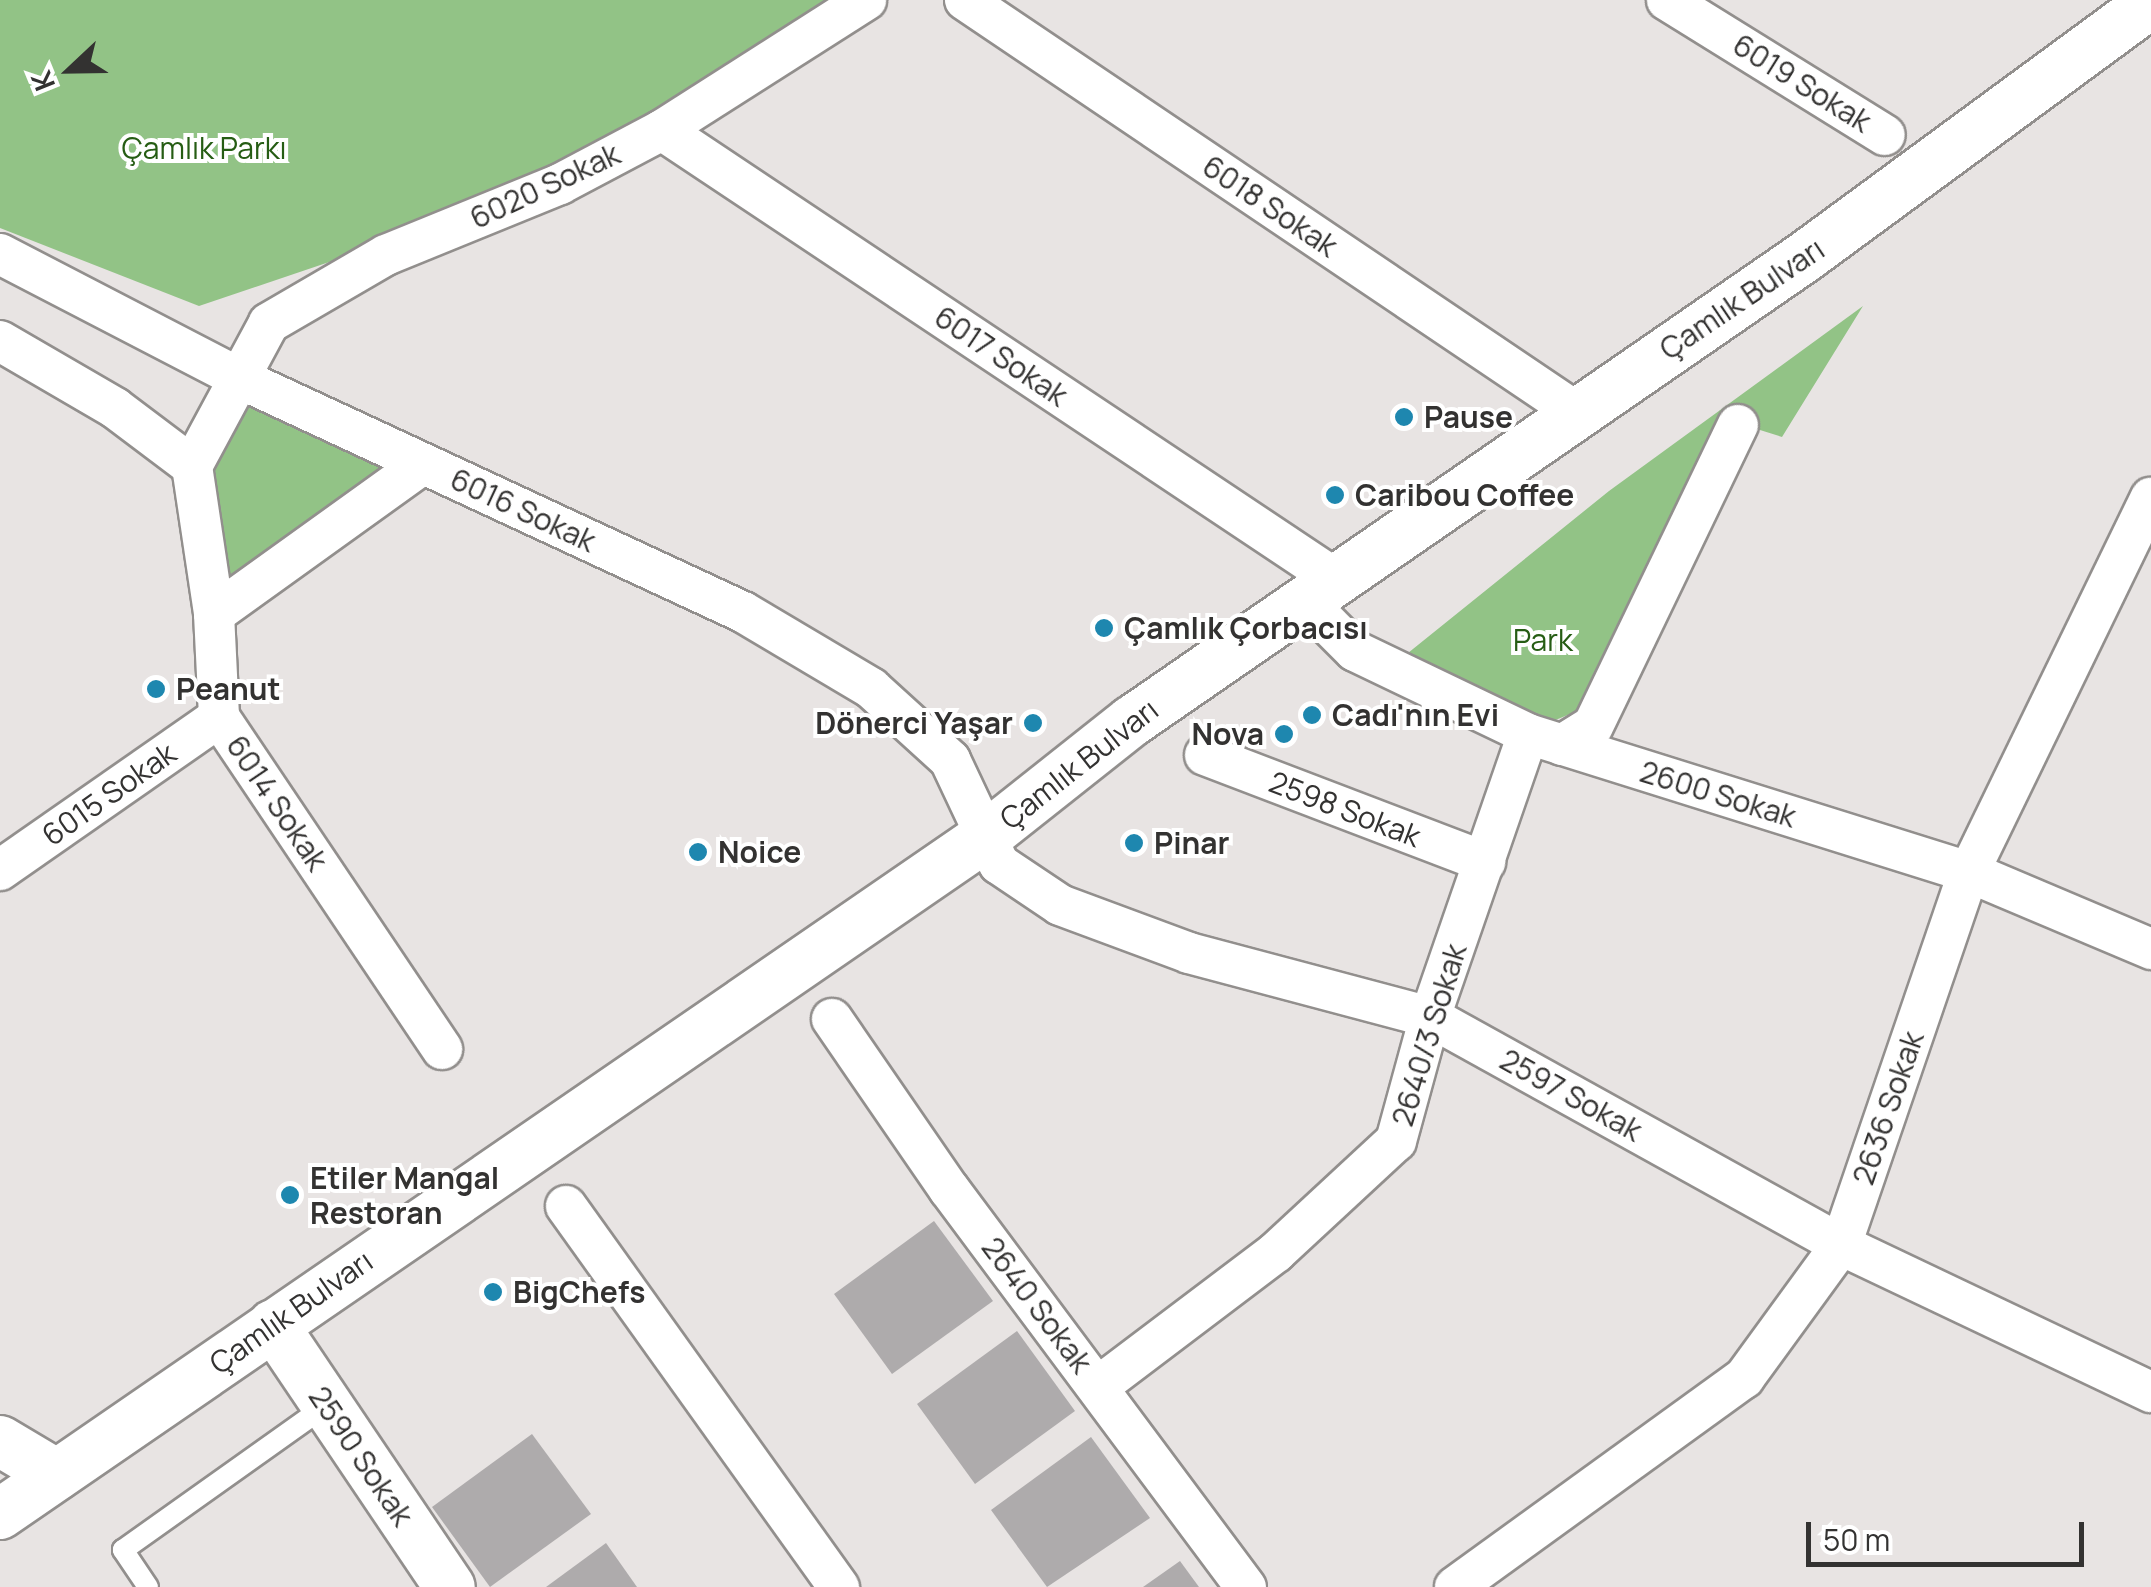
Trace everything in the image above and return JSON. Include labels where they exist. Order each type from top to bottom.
[{"type":"street","name":"6020 Sokak","points":[[192,466],[269,323],[386,255],[560,184],[662,130],[866,0]]},
{"type":"street","name":"6018 Sokak","points":[[965,0],[1576,412]]},
{"type":"street","name":"6019 Sokak","points":[[1667,0],[1885,135]]},
{"type":"street","name":"Çamlık Bulvarı","points":[[0,1514],[988,835],[1132,721],[1806,256],[2151,3]]},
{"type":"street","name":"6017 Sokak","points":[[662,130],[1323,592]]},
{"type":"street","name":"6016 Sokak","points":[[0,254],[241,380],[743,612],[871,688],[950,760],[988,835]]},
{"type":"street","points":[[0,341],[115,408],[192,466]]},
{"type":"street","points":[[1545,739],[1593,726],[1738,425]]},
{"type":"street","points":[[214,614],[423,464]]},
{"type":"street","name":"6014 Sokak","points":[[192,466],[214,614],[219,717],[442,1049]]},
{"type":"street","name":"2636 Sokak","points":[[1455,1587],[1744,1378],[1841,1245],[1969,872],[2151,498]]},
{"type":"street","name":"2600 Sokak","points":[[1323,592],[1354,651],[1545,739],[1969,872],[2151,949]]},
{"type":"street","name":"6015 Sokak","points":[[0,870],[219,717]]},
{"type":"street","name":"2640/3 Sokak","points":[[1098,1386],[1276,1252],[1396,1141],[1430,1017],[1485,862],[1545,739]]},
{"type":"street","name":"2598 Sokak","points":[[1205,755],[1485,862]]},
{"type":"street","name":"2597 Sokak","points":[[988,835],[1000,864],[1060,905],[1189,952],[1430,1017],[1841,1245],[2151,1392]]},
{"type":"street","name":"2640 Sokak","points":[[832,1019],[948,1188],[1246,1587]]},
{"type":"street","points":[[566,1206],[839,1587]]},
{"type":"street","name":"2590 Sokak","points":[[272,1325],[450,1587]]},
{"type":"street","points":[[0,1441],[57,1474]]},
{"type":"lane","points":[[148,1587],[123,1550],[326,1406]]},
{"type":"green space","name":"Çamlık Parkı","points":[[0,0],[864,0],[560,184],[199,306],[0,228]]},
{"type":"green space","name":"Park","points":[[1863,306],[1782,437],[1728,420],[1594,704],[1546,724],[1408,653],[1609,491]]},
{"type":"green space","points":[[241,379],[423,464],[214,614],[192,466]]},
{"type":"building","points":[[934,1221],[993,1301],[892,1374],[834,1294]]},
{"type":"building","points":[[1017,1331],[1075,1411],[975,1484],[917,1404]]},
{"type":"building","points":[[532,1434],[591,1514],[490,1587],[432,1507]]},
{"type":"building","points":[[1091,1437],[1150,1518],[1047,1587],[991,1510]]},
{"type":"building","points":[[606,1543],[637,1587],[546,1587]]},
{"type":"building","points":[[1180,1561],[1199,1587],[1143,1587]]},
{"type":"place","name":"Pause","points":[[1404,417]]},
{"type":"place","name":"Caribou Coffee","points":[[1335,495]]},
{"type":"place","name":"Çamlık Çorbacısı","points":[[1104,628]]},
{"type":"place","name":"Peanut","points":[[156,689]]},
{"type":"place","name":"Cadı'nın Evi","points":[[1312,715]]},
{"type":"place","name":"Dönerci Yaşar","points":[[1033,723]]},
{"type":"place","name":"Nova","points":[[1284,734]]},
{"type":"place","name":"Pinar","points":[[1134,843]]},
{"type":"place","name":"Noice","points":[[698,852]]},
{"type":"place","name":"Etiler Mangal Restoran","points":[[290,1195]]},
{"type":"place","name":"BigChefs","points":[[493,1292]]}]
